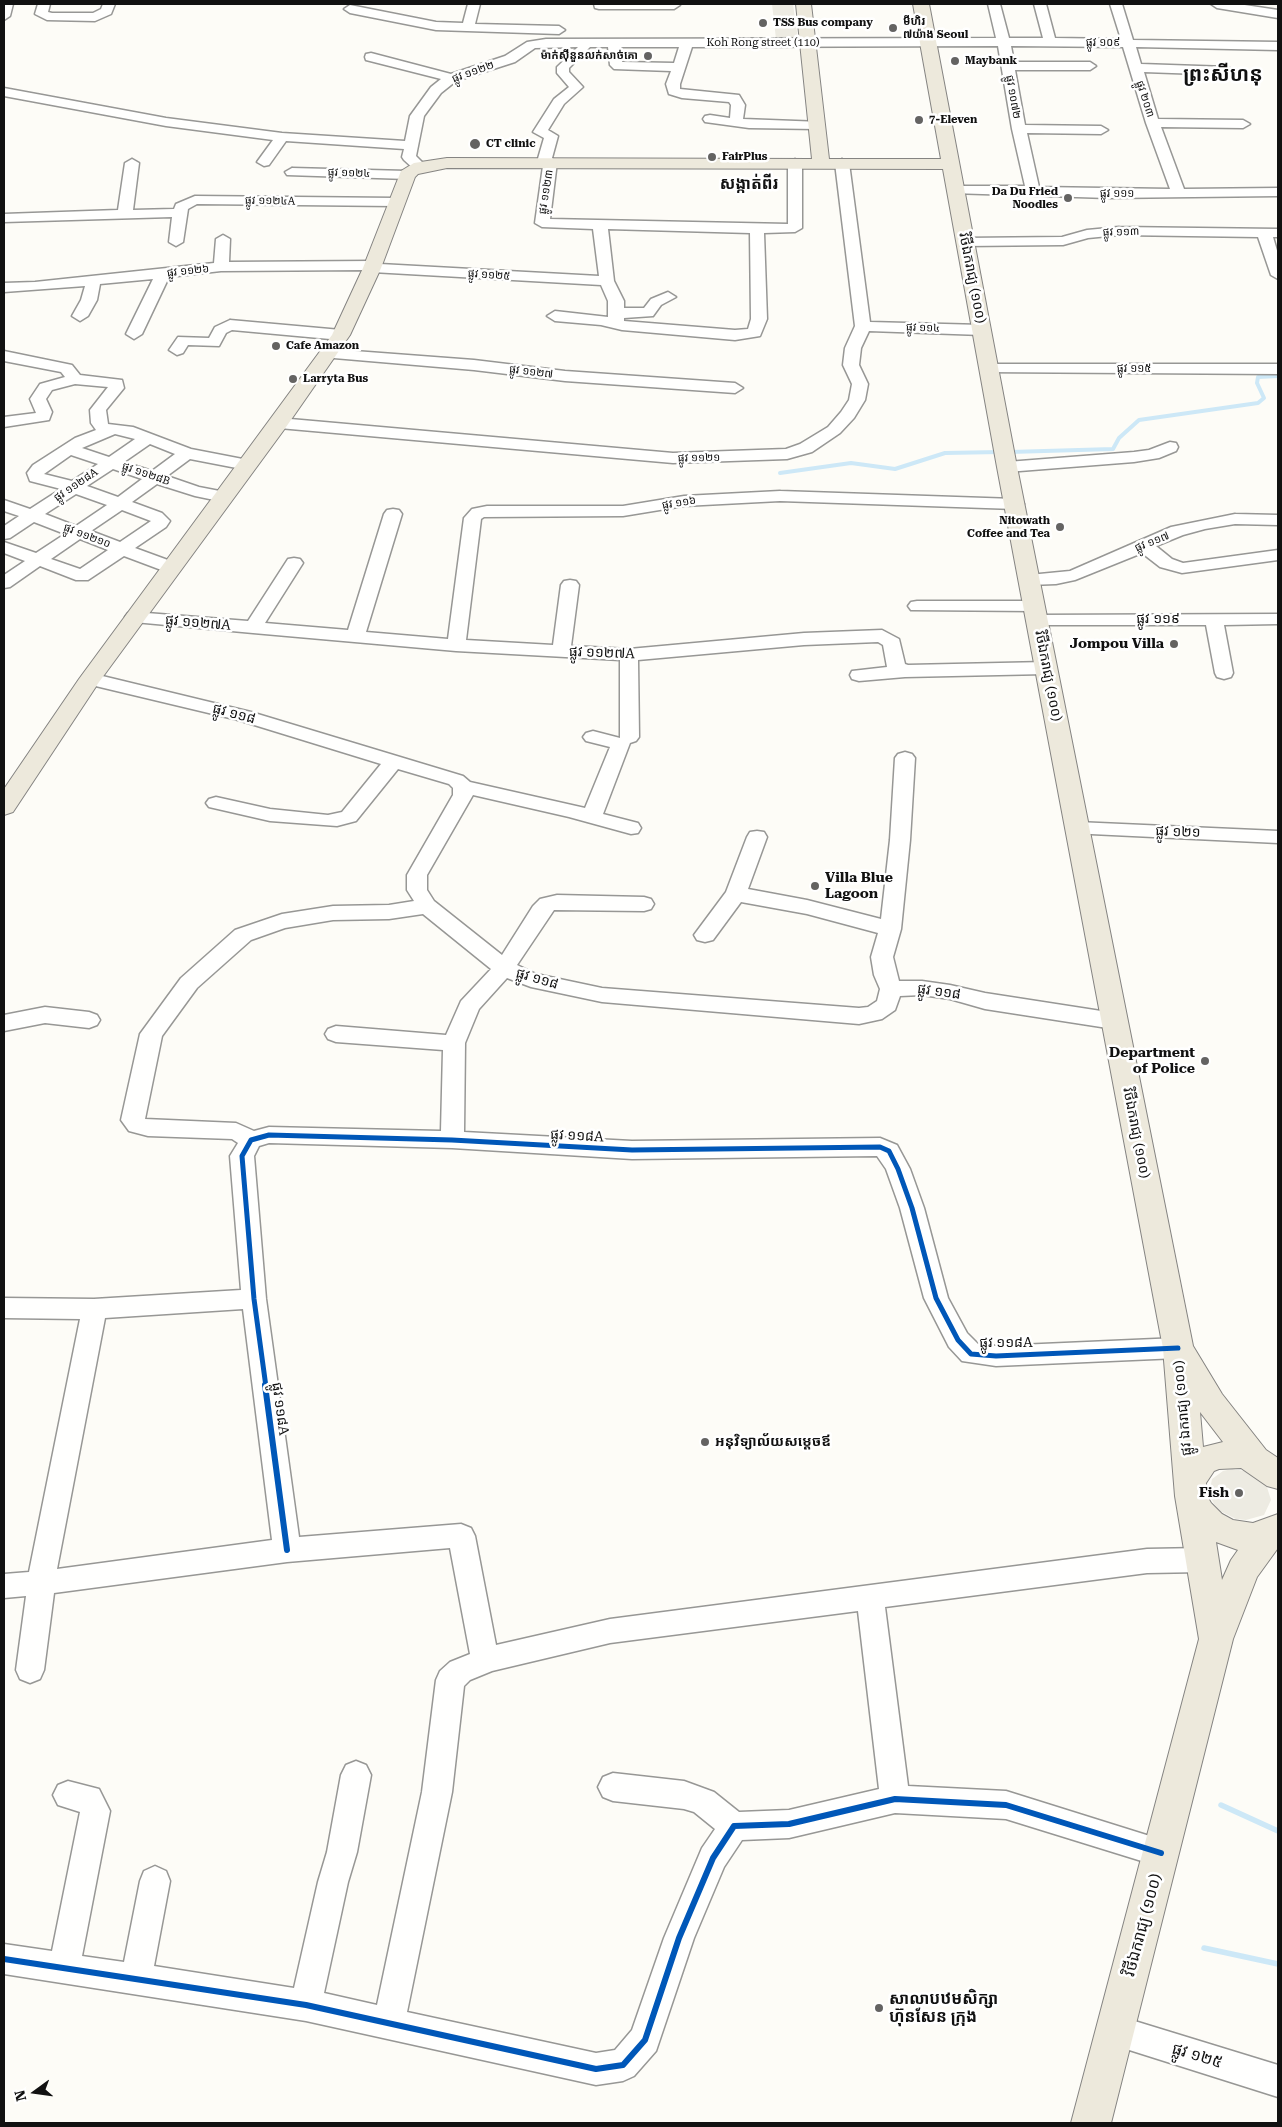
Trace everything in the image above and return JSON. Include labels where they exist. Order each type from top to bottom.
[{"type":"main road","points":[[803,4],[821,163]]},
{"type":"main road","name":"វិថីឯករាជ្យ (១០០)","points":[[921,4],[1029,580],[1178,1348]]},
{"type":"main road","points":[[4,807],[134,617],[328,354],[340,335],[373,266],[396,202],[413,171],[447,163],[951,164]]},
{"type":"main road","name":"ផ្លូវ ឯករាជ្យ (១០០)","points":[[1178,1348],[1211,1403],[1270,1468]]},
{"type":"main road","name":"ផ្លូវ ឯករាជ្យ (១០០)","points":[[1178,1348],[1190,1490],[1216,1639]]},
{"type":"main road","points":[[1270,1468],[1229,1454],[1213,1457],[1203,1462],[1195,1471],[1190,1490],[1199,1512],[1210,1524],[1221,1530],[1236,1536],[1253,1537],[1275,1530]]},
{"type":"main road","points":[[1216,1639],[1243,1570],[1275,1530]]},
{"type":"main road","name":"វិថីឯករាជ្យ (១០០)","points":[[1091,2123],[1216,1639]]},
{"type":"street","points":[[4,16],[7,4]]},
{"type":"street","points":[[44,4],[41,14],[51,18],[95,17],[107,12],[109,4]]},
{"type":"street","points":[[397,19],[404,4]]},
{"type":"street","points":[[468,28],[474,4]]},
{"type":"street","points":[[350,9],[436,26],[588,32],[599,4],[674,8]]},
{"type":"street","name":"ផ្លូវ ១០៧២","points":[[994,4],[1004,43],[1019,129],[1033,190]]},
{"type":"street","points":[[1040,4],[1050,42]]},
{"type":"street","name":"ផ្លូវ ២០៣","points":[[1116,4],[1153,123],[1179,193]]},
{"type":"street","points":[[1217,4],[1272,10]]},
{"type":"street","name":"Koh Rong street (110)","points":[[588,32],[614,42],[679,39],[928,44]]},
{"type":"street","name":"ផ្លូវ ១១២២","points":[[413,171],[409,157],[417,116],[436,90],[451,78],[510,59],[531,45],[588,32]]},
{"type":"street","name":"ផ្លូវ ១១២៣","points":[[588,32],[583,49],[563,67],[563,73],[576,87],[559,102],[540,132],[551,136],[542,223],[600,225]]},
{"type":"street","points":[[679,39],[680,67],[673,84],[674,91],[677,94],[734,98],[738,105],[736,122]]},
{"type":"street","points":[[614,42],[616,65],[680,67]]},
{"type":"street","name":"ផ្លូវ ១០៩","points":[[928,44],[1050,42],[1278,46]]},
{"type":"street","points":[[371,57],[451,78]]},
{"type":"street","points":[[1008,66],[1090,66]]},
{"type":"street","points":[[1135,68],[1228,71]]},
{"type":"street","points":[[4,92],[166,122],[282,137],[412,145]]},
{"type":"street","points":[[710,119],[736,122],[817,125]]},
{"type":"street","points":[[1153,123],[1243,124]]},
{"type":"street","points":[[1019,129],[1101,130]]},
{"type":"street","points":[[264,162],[282,137]]},
{"type":"street","points":[[125,215],[132,163]]},
{"type":"street","points":[[617,318],[616,301],[607,281],[600,225],[757,229],[795,228],[795,163]]},
{"type":"street","points":[[842,163],[863,326]]},
{"type":"street","name":"ផ្លូវ ១១២៤","points":[[292,172],[413,171]]},
{"type":"street","name":"ផ្លូវ ១១១","points":[[956,190],[1033,190],[1045,193],[1278,192]]},
{"type":"street","name":"ផ្លូវ ១១២៤A","points":[[179,213],[188,202],[195,200],[396,202]]},
{"type":"street","points":[[4,218],[179,213],[176,242]]},
{"type":"street","points":[[555,316],[617,318],[735,334],[755,333],[759,319],[757,229]]},
{"type":"street","name":"ផ្លូវ ១១៣","points":[[965,242],[1063,241],[1087,234],[1119,230],[1271,233]]},
{"type":"street","points":[[1271,233],[1278,274]]},
{"type":"street","points":[[221,267],[223,239]]},
{"type":"street","name":"ផ្លូវ ១១២៦","points":[[4,288],[35,287],[221,267],[373,266]]},
{"type":"street","name":"ផ្លូវ ១១២៥","points":[[373,266],[607,281]]},
{"type":"street","points":[[134,334],[164,273]]},
{"type":"street","points":[[80,316],[89,300],[94,280]]},
{"type":"street","points":[[617,318],[648,313],[656,302],[668,297]]},
{"type":"street","points":[[177,350],[183,340],[214,343],[220,330],[230,325],[340,335]]},
{"type":"street","name":"ផ្លូវ ១១៤","points":[[863,326],[982,330]]},
{"type":"street","name":"ផ្លូវ ១១២១","points":[[288,410],[673,458],[787,454],[806,448],[834,430],[848,415],[857,400],[860,384],[851,366],[853,348],[863,326]]},
{"type":"street","name":"ផ្លូវ ១១២៧","points":[[328,354],[474,365],[565,376],[735,388]]},
{"type":"street","points":[[4,356],[66,368],[75,379]]},
{"type":"street","name":"ផ្លូវ ១១៥","points":[[989,369],[1278,369]]},
{"type":"street","points":[[4,422],[43,417],[44,412],[38,399],[41,393],[46,388],[75,379],[116,384],[116,388],[107,396],[98,410],[98,416],[104,428],[111,430]]},
{"type":"street","points":[[4,546],[82,576],[161,521],[156,517],[74,488],[36,477],[35,473],[89,436],[111,430],[127,430],[187,453],[247,465]]},
{"type":"street","name":"ផ្លូវ ១១២៨A","points":[[4,534],[148,438]]},
{"type":"street","points":[[1006,457],[1134,457],[1153,454],[1170,447]]},
{"type":"street","name":"ផ្លូវ ១១២៨B","points":[[69,449],[195,491],[224,496]]},
{"type":"street","points":[[4,583],[118,505],[187,453]]},
{"type":"street","name":"ផ្លូវ ១១៦","points":[[456,645],[473,518],[487,511],[623,512],[684,501],[780,496],[1015,504]]},
{"type":"street","name":"ផ្លូវ ១១២១០","points":[[4,504],[170,567]]},
{"type":"street","points":[[355,636],[393,514]]},
{"type":"street","name":"ផ្លូវ ១១៧","points":[[1029,580],[1056,579],[1075,575],[1177,531],[1204,524],[1234,519],[1278,520]]},
{"type":"street","points":[[1144,545],[1166,564],[1182,568],[1278,555]]},
{"type":"street","points":[[253,628],[294,563]]},
{"type":"street","points":[[561,651],[570,585]]},
{"type":"street","name":"ផ្លូវ ១១៩","points":[[918,606],[1036,613],[1214,619],[1278,619]]},
{"type":"street","name":"ផ្លូវ ១១២៧A","points":[[134,617],[456,645],[629,655],[804,639],[882,636],[892,643],[896,667],[905,671]]},
{"type":"street","points":[[1214,619],[1224,673]]},
{"type":"street","points":[[629,655],[629,737]]},
{"type":"street","points":[[859,675],[905,671],[1046,668]]},
{"type":"street","name":"ផ្លូវ ១១៨","points":[[90,679],[244,716],[456,780],[463,787],[463,795],[417,875],[417,890],[426,906],[504,968],[531,980],[602,995],[860,1016],[874,1014],[887,1005],[891,989],[931,989],[985,1001],[1114,1021]]},
{"type":"street","points":[[592,817],[621,744],[593,737]]},
{"type":"street","points":[[891,989],[885,975],[882,957],[890,929],[900,840],[905,758]]},
{"type":"street","points":[[216,803],[270,815],[328,822],[338,820],[349,817],[394,762]]},
{"type":"street","points":[[463,787],[631,828]]},
{"type":"street","name":"ផ្លូវ ១២១","points":[[1077,828],[1278,837]]},
{"type":"street","points":[[705,934],[736,894],[756,837]]},
{"type":"street","points":[[736,894],[807,907],[890,929]]},
{"type":"street","points":[[452,1140],[454,1043],[469,1006],[504,968],[540,911],[547,904],[576,901],[644,904]]},
{"type":"street","points":[[251,1140],[236,1131],[148,1128],[137,1125],[133,1120],[146,1050],[151,1034],[188,983],[243,935],[282,921],[333,913],[389,912],[426,906]]},
{"type":"street","points":[[4,1023],[45,1015],[89,1020]]},
{"type":"street","points":[[336,1034],[454,1043]]},
{"type":"street","name":"ផ្លូវ ១១៨A","points":[[287,1550],[254,1299],[242,1156],[251,1140],[269,1135],[452,1140],[632,1150],[880,1147],[890,1151],[901,1176],[912,1208],[936,1298],[958,1340],[971,1354],[996,1356],[1178,1348]]},
{"type":"street","points":[[4,1308],[94,1309],[254,1299]]},
{"type":"street","points":[[30,1670],[41,1583],[94,1309]]},
{"type":"street","points":[[4,1586],[41,1583],[287,1550],[461,1536],[484,1656],[489,1659]]},
{"type":"street","points":[[389,2024],[437,1792],[450,1680],[460,1671],[489,1659],[610,1631],[1147,1561],[1202,1560]]},
{"type":"street","points":[[870,1597],[896,1799]]},
{"type":"street","points":[[306,2005],[333,1882],[342,1852],[356,1775]]},
{"type":"street","points":[[613,1787],[684,1795],[704,1802],[734,1826],[789,1824],[896,1799],[1006,1805],[1161,1853]]},
{"type":"street","points":[[64,1968],[95,1811],[89,1799],[68,1795]]},
{"type":"street","points":[[4,1959],[306,2005],[596,2069],[622,2065],[645,2040],[679,1938],[713,1858],[734,1826]]},
{"type":"street","points":[[136,1980],[155,1881]]},
{"type":"street","name":"ផ្លូវ ១២៥","points":[[1115,2031],[1278,2082]]},
{"type":"shaded area","points":[[772,4],[793,4],[798,39],[776,39]]},
{"type":"shaded area","points":[[1232,1469],[1251,1472],[1266,1484],[1271,1500],[1264,1515],[1246,1520],[1236,1519],[1220,1511],[1214,1504],[1209,1494],[1212,1479],[1223,1471]]},
{"type":"waterway","points":[[1010,452],[1113,449],[1119,438],[1139,420],[1258,403],[1264,398],[1257,383],[1258,377],[1278,376]]},
{"type":"waterway","points":[[780,473],[851,463],[895,469],[945,453],[1000,452]]},
{"type":"waterway","points":[[1221,1805],[1278,1831]]},
{"type":"waterway","points":[[1204,1948],[1278,1964]]},
{"type":"cycle path","points":[[287,1550],[254,1299],[242,1156],[251,1140],[269,1135],[452,1140],[632,1150],[880,1147],[889,1151],[898,1169],[912,1208],[936,1298],[958,1340],[971,1354],[996,1356],[1178,1348]]},
{"type":"cycle path","points":[[4,1959],[306,2005],[596,2069],[623,2065],[645,2040],[679,1938],[713,1858],[734,1826],[789,1824],[895,1799],[1006,1805],[1161,1853]]},
{"type":"place","name":"TSS Bus company","points":[[763,23]]},
{"type":"place","name":"មីហិរ ៧យ៉ាង Seoul","points":[[893,28]]},
{"type":"place","name":"ម៉ាក់សុីនួនលក់សាច់គោ","points":[[648,56]]},
{"type":"place","name":"Maybank","points":[[955,61]]},
{"type":"place","name":"7-Eleven","points":[[919,120]]},
{"type":"place","name":"CT clinic","points":[[475,144]]},
{"type":"place","name":"FairPlus","points":[[712,157]]},
{"type":"place","name":"Da Du Fried Noodles","points":[[1068,198]]},
{"type":"place","name":"Cafe Amazon","points":[[276,346]]},
{"type":"place","name":"Larryta Bus","points":[[293,379]]},
{"type":"place","name":"Nitowath Coffee and Tea","points":[[1060,527]]},
{"type":"place","name":"Jompou Villa","points":[[1174,644]]},
{"type":"place","name":"Villa Blue Lagoon","points":[[815,886]]},
{"type":"place","name":"Department of Police","points":[[1205,1061]]},
{"type":"place","name":"អនុវិទ្យាល័យសម្តេចឪ","points":[[705,1442]]},
{"type":"place","name":"Fish","points":[[1239,1493]]},
{"type":"place","name":"សាលាបឋមសិក្សា ហ៊ុនសែន ក្រុង","points":[[879,2008]]},
{"type":"district","name":"ព្រះសីហនុ","points":[[1223,75]]},
{"type":"district","name":"សង្កាត់ពីរ","points":[[749,184]]}]
